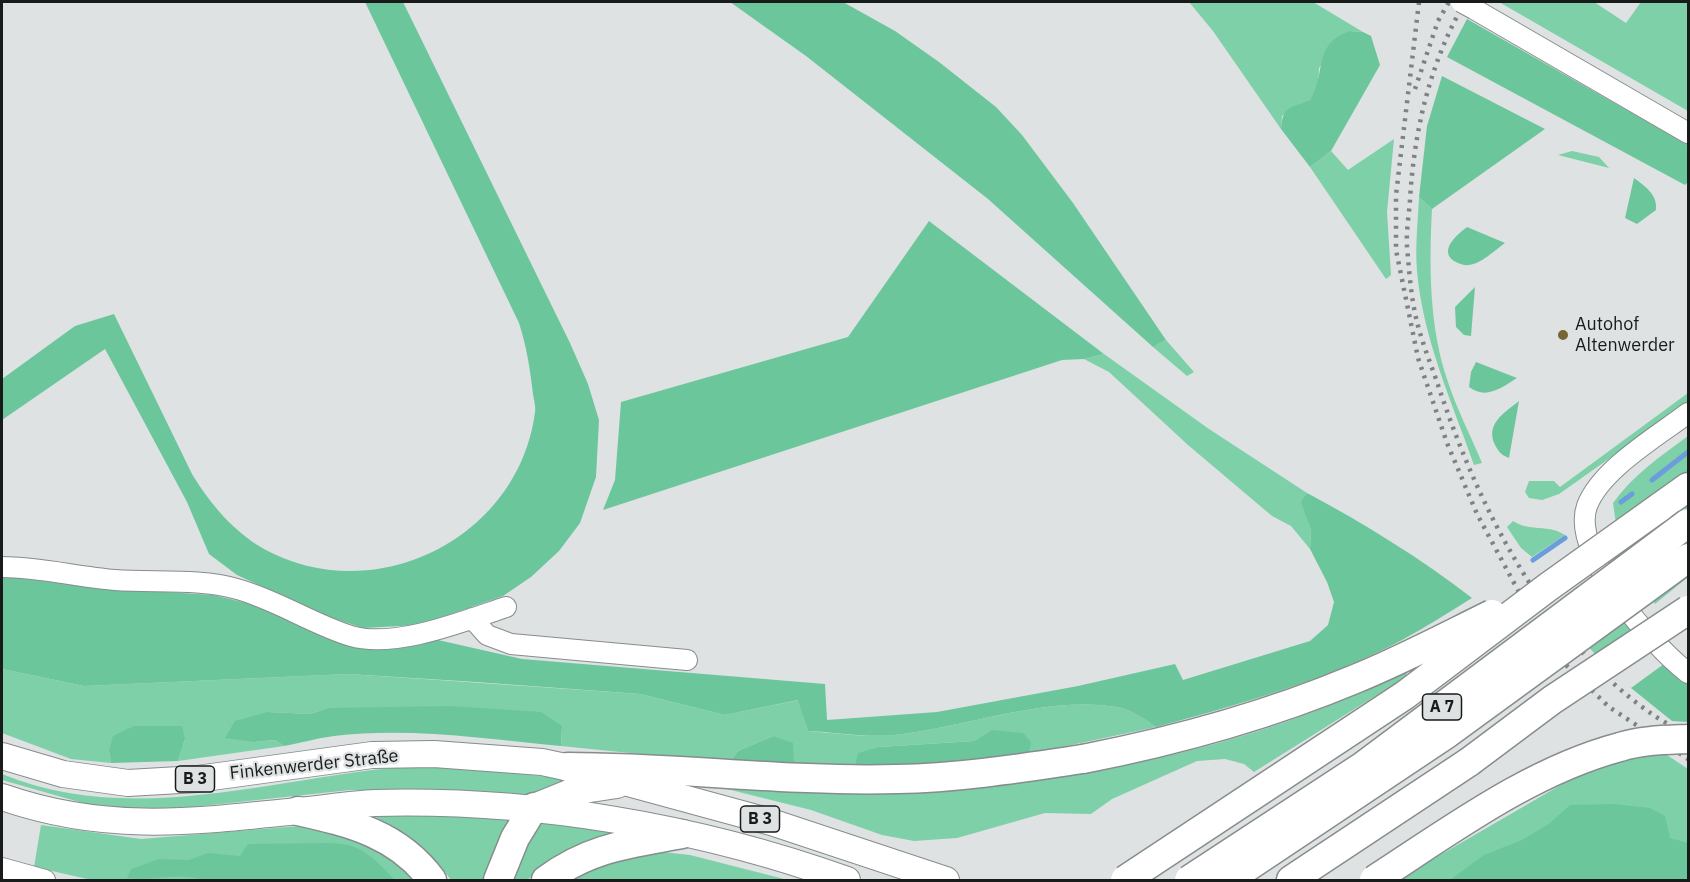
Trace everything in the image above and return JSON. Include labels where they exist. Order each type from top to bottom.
[{"type":"highway","points":[[1125,880],[1405,695],[1548,587],[1689,487]]},
{"type":"highway","name":"A 7","points":[[1189,880],[1363,766],[1689,523]]},
{"type":"highway","name":"A 7","points":[[1228,880],[1448,733],[1689,558]]},
{"type":"highway","points":[[568,767],[763,777],[898,780],[1008,770],[1083,759],[1187,735],[1354,680],[1548,587]]},
{"type":"highway","points":[[1291,880],[1469,762],[1552,700],[1689,610]]},
{"type":"highway","points":[[1374,880],[1491,806],[1565,767],[1620,747],[1652,740],[1689,739]]},
{"type":"highway","points":[[498,880],[515,838],[534,807]]},
{"type":"highway","points":[[298,811],[354,825],[384,837],[421,866],[432,880]]},
{"type":"highway","points":[[546,880],[570,863],[595,852],[682,834]]},
{"type":"main road","name":"Finkenwerder Straße","points":[[2,756],[63,774],[128,783],[197,779],[372,755],[465,756],[542,762],[771,822],[946,880]]},
{"type":"main road","name":"Finkenwerder Straße","points":[[534,807],[571,792],[626,784]]},
{"type":"main road","name":"Finkenwerder Straße","points":[[2,797],[48,812],[128,823],[182,823],[371,803],[424,802],[534,807],[682,834],[755,851],[848,880]]},
{"type":"street","points":[[1468,5],[1689,133]]},
{"type":"street","points":[[1689,413],[1614,470],[1598,487],[1587,506],[1584,523],[1610,586],[1624,607],[1644,631],[1689,673]]},
{"type":"street","points":[[2,567],[46,570],[114,580],[223,585],[254,594],[353,636],[393,638],[433,631],[506,607]]},
{"type":"street","points":[[472,618],[487,635],[511,644],[687,660]]},
{"type":"street","points":[[2,868],[45,880]]},
{"type":"green space","points":[[365,2],[403,2],[570,343],[588,384],[599,420],[596,477],[580,523],[559,551],[531,577],[503,596],[420,625],[363,628],[326,616],[237,575],[209,554],[187,502],[105,349],[2,420],[2,379],[75,326],[114,314],[192,474],[207,496],[233,526],[253,542],[264,549],[307,566],[351,571],[394,566],[435,551],[471,527],[502,495],[523,457],[535,410],[526,350],[519,323]]},
{"type":"green space","points":[[730,2],[843,2],[895,31],[939,62],[996,107],[1022,135],[1073,203],[1166,340],[1153,347],[988,199],[806,56]]},
{"type":"green space","points":[[1189,2],[1313,2],[1363,32],[1350,31],[1319,68],[1318,88],[1310,100],[1282,116],[1281,129],[1213,31]]},
{"type":"green space","points":[[1499,2],[1594,2],[1626,23],[1641,2],[1688,2],[1688,111]]},
{"type":"green space","points":[[1467,19],[1688,145],[1688,182],[1685,185],[1447,57]]},
{"type":"green space","points":[[1350,31],[1363,32],[1371,36],[1380,65],[1331,151],[1310,167],[1281,129],[1282,121],[1289,108],[1310,100],[1315,90],[1325,51],[1330,43]]},
{"type":"green space","points":[[1442,76],[1545,129],[1432,209],[1419,197],[1427,126]]},
{"type":"green space","points":[[1394,139],[1387,212],[1391,275],[1386,279],[1310,167],[1331,151],[1348,170]]},
{"type":"green space","points":[[1572,151],[1599,157],[1609,168],[1558,155]]},
{"type":"green space","points":[[1634,178],[1650,191],[1656,205],[1656,210],[1637,224],[1625,218]]},
{"type":"green space","points":[[1419,197],[1432,209],[1431,275],[1437,340],[1452,392],[1482,463],[1474,465],[1425,321],[1416,262]]},
{"type":"green space","points":[[929,221],[1104,354],[1084,359],[1062,360],[603,510],[615,480],[621,402],[848,337]]},
{"type":"green space","points":[[1467,227],[1505,243],[1477,263],[1466,265],[1454,261],[1448,252],[1449,247],[1451,242]]},
{"type":"green space","points":[[1475,287],[1471,336],[1464,335],[1456,327],[1455,307]]},
{"type":"green space","points":[[1166,340],[1194,372],[1187,376],[1153,347]]},
{"type":"green space","points":[[1104,354],[1209,429],[1307,493],[1302,502],[1311,530],[1310,549],[1291,526],[1272,516],[1188,445],[1109,372],[1084,359]]},
{"type":"green space","points":[[1476,362],[1517,378],[1487,393],[1475,391],[1469,387],[1471,372]]},
{"type":"green space","points":[[1688,393],[1688,403],[1559,494],[1542,500],[1529,498],[1525,492],[1529,481],[1554,481],[1560,487]]},
{"type":"green space","points":[[1519,401],[1509,458],[1496,447],[1492,431],[1498,420]]},
{"type":"green space","points":[[1688,436],[1688,577],[1655,604],[1626,557],[1618,533],[1613,503],[1638,475]]},
{"type":"green space","points":[[1307,493],[1392,542],[1472,598],[1402,640],[1344,667],[1250,701],[1156,727],[1127,710],[1089,704],[1034,709],[894,735],[862,735],[808,731],[798,700],[725,715],[640,694],[476,682],[348,674],[84,686],[2,669],[2,576],[90,587],[213,595],[417,643],[438,640],[522,659],[825,684],[827,720],[937,712],[1078,686],[1175,664],[1183,680],[1310,641],[1328,625],[1334,602],[1327,582],[1310,549],[1311,530],[1301,502]]},
{"type":"green space","points":[[1513,521],[1565,535],[1532,557],[1521,548],[1507,527]]},
{"type":"green space","points":[[1618,607],[1637,628],[1599,658],[1578,636]]},
{"type":"green space","points":[[1668,661],[1688,681],[1688,722],[1672,721],[1631,688]]},
{"type":"green space","points":[[2,669],[84,686],[348,674],[640,694],[725,715],[799,700],[808,731],[862,736],[894,735],[1034,709],[1090,704],[1127,710],[1156,727],[1029,754],[991,730],[974,741],[879,747],[854,770],[794,767],[773,736],[738,751],[729,763],[561,746],[562,726],[328,708],[310,714],[268,712],[255,742],[275,740],[284,746],[178,761],[185,739],[109,751],[111,763],[71,759],[2,733]]},
{"type":"green space","points":[[1406,672],[1407,676],[1254,772],[1244,764],[1225,759],[1197,761],[1112,799],[1091,814],[1045,813],[957,838],[914,841],[882,835],[811,810],[719,787],[1067,774],[1111,767],[1198,748],[1282,723],[1324,708]]},
{"type":"green space","points":[[449,706],[541,712],[562,726],[561,746],[419,733],[334,736],[284,746],[275,740],[255,742],[225,738],[235,721],[268,712],[310,714],[328,708]]},
{"type":"green space","points":[[134,726],[182,726],[185,739],[178,761],[111,763],[109,751],[113,736]]},
{"type":"green space","points":[[991,730],[1023,733],[1031,742],[1029,754],[991,760],[854,770],[858,753],[879,747],[974,741]]},
{"type":"green space","points":[[773,736],[793,743],[794,767],[729,763],[738,751]]},
{"type":"green space","points":[[1658,749],[1688,769],[1688,880],[1397,880],[1590,768]]},
{"type":"green space","points":[[401,767],[458,768],[570,779],[535,798],[463,792],[350,790],[174,809],[129,809],[90,805],[2,780],[2,774],[51,789],[100,797],[150,798],[200,795]]},
{"type":"green space","points":[[1613,804],[1650,808],[1665,816],[1670,838],[1688,843],[1688,880],[1450,880],[1484,855],[1522,840],[1549,824],[1570,805]]},
{"type":"green space","points":[[360,810],[516,815],[487,880],[451,880],[432,856],[412,838],[388,823]]},
{"type":"green space","points":[[548,817],[628,832],[545,866],[527,880],[509,880],[536,827]]},
{"type":"green space","points":[[41,825],[141,839],[299,826],[335,826],[355,832],[424,880],[92,880],[34,867]]},
{"type":"green space","points":[[328,843],[350,846],[366,853],[395,880],[127,878],[131,869],[159,859],[189,860],[208,853],[240,856],[248,844]]},
{"type":"green space","points":[[644,850],[690,855],[788,880],[562,880]]},
{"type":"waterway","points":[[1652,480],[1688,452]]},
{"type":"waterway","points":[[1621,502],[1632,494]]},
{"type":"waterway","points":[[1533,560],[1565,538]]},
{"type":"railway","points":[[1419,2],[1396,195],[1396,250],[1418,358],[1447,443],[1477,514],[1535,622],[1566,665],[1609,707],[1688,759]]},
{"type":"railway","points":[[1415,89],[1438,21],[1449,2]]},
{"type":"railway","points":[[1465,2],[1433,73],[1415,148],[1407,240],[1412,294],[1421,337],[1453,428],[1493,520],[1545,606],[1576,646],[1611,681],[1654,715],[1688,735]]},
{"type":"place","name":"Autohof Altenwerder","points":[[1563,335]]}]
